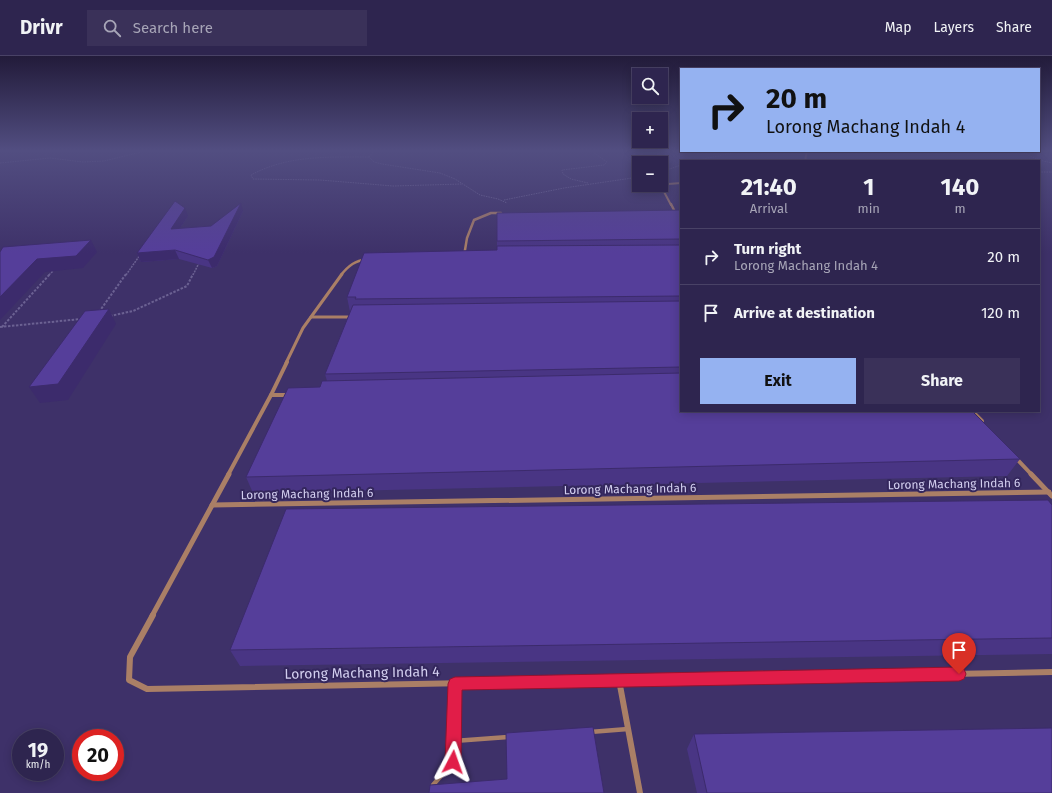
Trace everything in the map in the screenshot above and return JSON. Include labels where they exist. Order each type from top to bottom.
[{"type":"street","points":[[666,184],[662,188],[675,212]]},
{"type":"street","points":[[667,212],[680,212]]},
{"type":"street","points":[[464,257],[467,238],[474,220],[491,213],[508,213]]},
{"type":"street","points":[[456,257],[472,257]]},
{"type":"street","points":[[212,505],[271,395],[303,328],[348,266],[357,261],[371,258]]},
{"type":"street","points":[[311,317],[358,317]]},
{"type":"street","points":[[271,395],[295,394]]},
{"type":"street","points":[[973,412],[988,428]]},
{"type":"street","points":[[1013,455],[1050,494]]},
{"type":"street","name":"Lorong Machang Indah 6","points":[[212,505],[1050,494]]},
{"type":"street","name":"Lorong Machang Indah 4","points":[[212,505],[130,657],[129,680],[148,689],[1052,672]]},
{"type":"street","points":[[619,680],[640,793]]},
{"type":"lane","points":[[433,793],[434,785],[453,762],[455,684]]},
{"type":"lane","points":[[581,732],[628,729]]},
{"type":"lane","points":[[454,741],[518,736]]},
{"type":"path","points":[[367,184],[427,184]]},
{"type":"path","points":[[462,184],[469,190],[483,196],[504,201],[534,193],[588,184]]},
{"type":"path","points":[[504,201],[507,203],[509,208],[508,213]]},
{"type":"path","points":[[95,318],[141,253]]},
{"type":"path","points":[[108,316],[132,311],[187,286],[201,259]]},
{"type":"path","points":[[1,327],[58,266]]},
{"type":"path","points":[[1,327],[87,318]]},
{"type":"building","points":[[175,201],[185,208],[171,229],[211,226],[241,203],[214,257],[208,260],[175,250],[137,253]]},
{"type":"building","points":[[680,210],[680,239],[497,241],[497,213]]},
{"type":"building","points":[[91,240],[76,256],[37,259],[0,297],[0,252],[3,247]]},
{"type":"building","points":[[680,245],[680,296],[355,299],[356,297],[347,297],[364,253],[497,250],[497,246]]},
{"type":"building","points":[[680,301],[680,367],[325,374],[353,305]]},
{"type":"building","points":[[109,309],[58,384],[29,387],[85,311]]},
{"type":"building","points":[[680,373],[680,412],[973,412],[1020,459],[246,477],[288,388],[320,387],[322,381]]},
{"type":"building","points":[[1048,500],[1052,505],[1052,638],[230,650],[286,509]]},
{"type":"building","points":[[593,727],[604,793],[429,793],[430,785],[507,779],[506,733]]},
{"type":"building","points":[[1052,728],[1052,793],[707,793],[694,734]]},
{"type":"route","points":[[453,762],[455,684],[959,674]]}]
